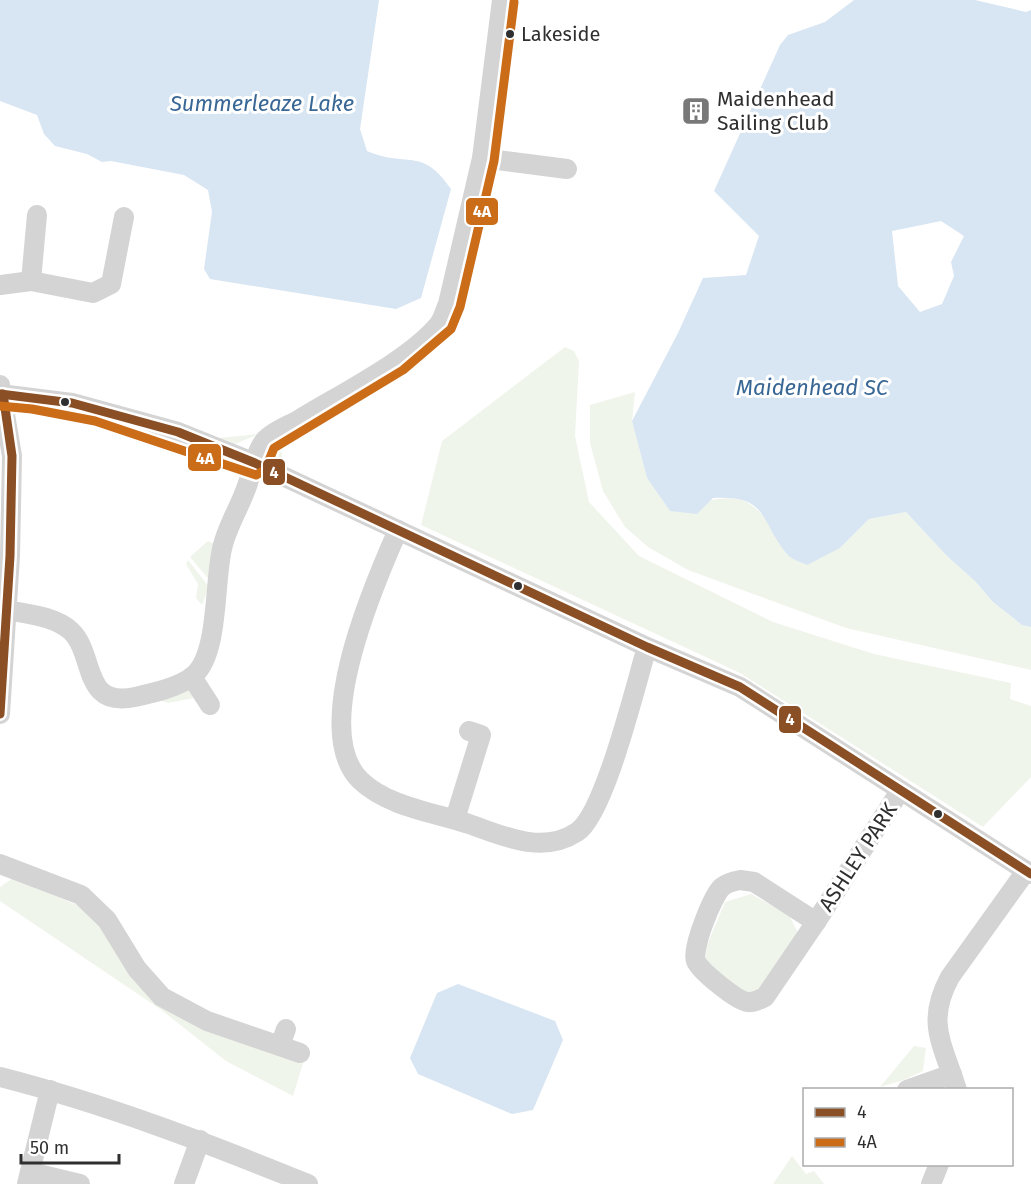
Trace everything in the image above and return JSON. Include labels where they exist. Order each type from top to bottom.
[{"type":"street","points":[[7,610],[55,621],[70,631],[81,646],[92,682],[108,695],[121,699],[135,697],[192,677],[204,662],[210,646],[222,546],[265,440],[396,360],[440,323],[448,304],[482,158],[502,0]]},
{"type":"street","points":[[482,158],[567,169]]},
{"type":"street","points":[[31,281],[37,215]]},
{"type":"street","points":[[0,285],[31,281],[93,293],[111,284],[124,217]]},
{"type":"street","points":[[0,714],[7,610],[12,456],[1,391],[72,403],[178,432],[255,463],[740,687],[1029,873],[950,977],[941,993],[936,1012],[936,1028],[955,1082],[914,1088]]},
{"type":"street","points":[[398,530],[355,637],[342,712],[342,747],[359,779],[392,801],[526,843],[553,841],[578,831],[599,802],[647,646]]},
{"type":"street","points":[[192,677],[210,705]]},
{"type":"street","points":[[455,819],[478,731]]},
{"type":"street","name":"ASHLEY PARK","points":[[816,922],[754,882],[733,881],[721,888],[717,894],[697,940],[696,962],[733,995],[748,1002],[765,998],[816,922],[900,791]]},
{"type":"street","points":[[0,864],[81,894],[107,921],[137,969],[162,997],[207,1021],[283,1038],[300,1053]]},
{"type":"street","points":[[0,1077],[50,1090],[200,1140],[308,1184]]},
{"type":"street","points":[[50,1090],[28,1178],[80,1184]]},
{"type":"street","points":[[184,1184],[200,1140]]},
{"type":"street","points":[[931,1184],[938,1166]]},
{"type":"shaded area","points":[[565,347],[574,351],[579,361],[575,436],[589,502],[639,556],[773,622],[874,654],[1011,683],[1010,699],[1031,706],[1031,777],[983,827],[740,673],[421,525],[442,441]]},
{"type":"shaded area","points":[[635,392],[632,421],[647,478],[670,511],[712,500],[728,498],[741,500],[753,506],[764,517],[787,555],[840,548],[869,519],[906,512],[993,602],[1022,625],[1031,627],[1031,670],[846,628],[688,570],[648,547],[625,527],[603,491],[590,443],[590,405]]},
{"type":"shaded area","points":[[259,434],[235,444],[219,438]]},
{"type":"shaded area","points":[[280,438],[283,463],[276,462],[270,454],[275,446],[271,451],[272,444]]},
{"type":"shaded area","points":[[208,541],[217,545],[211,582],[190,557]]},
{"type":"shaded area","points":[[188,560],[209,587],[202,605],[196,598],[198,584],[186,564]]},
{"type":"shaded area","points":[[187,683],[194,698],[168,703],[150,697]]},
{"type":"shaded area","points":[[13,878],[91,911],[131,975],[304,1060],[293,1096],[226,1061],[160,1009],[0,901],[0,887]]},
{"type":"shaded area","points":[[751,894],[789,915],[798,933],[761,989],[747,994],[710,969],[704,952],[725,902]]},
{"type":"shaded area","points":[[914,1046],[926,1048],[923,1071],[904,1080],[880,1087]]},
{"type":"shaded area","points":[[792,1156],[806,1174],[814,1171],[824,1184],[773,1184]]},
{"type":"water","name":"Summerleaze Lake","points":[[0,0],[379,0],[360,129],[367,151],[381,156],[413,160],[431,167],[451,189],[421,298],[396,309],[210,279],[204,269],[212,212],[208,190],[184,175],[111,161],[102,162],[87,154],[55,146],[44,134],[37,115],[0,101]]},
{"type":"water","name":"Maidenhead SC","points":[[854,0],[975,0],[1026,12],[1031,10],[1031,627],[1022,625],[993,602],[906,512],[869,519],[840,548],[807,565],[788,555],[777,541],[766,520],[753,505],[731,498],[713,498],[697,514],[670,511],[647,478],[632,421],[678,333],[703,278],[746,275],[759,236],[714,191],[780,45],[788,35],[825,22]],"holes":[[[941,221],[964,236],[951,262],[954,276],[942,304],[920,312],[898,286],[892,231]]]},
{"type":"water","points":[[458,984],[555,1021],[563,1040],[533,1110],[512,1114],[418,1074],[410,1058],[437,993]]},
{"type":"transit line","name":"4A","points":[[0,406],[32,409],[95,421],[256,475],[265,470],[274,448],[403,370],[451,329],[460,307],[494,161],[514,2]]},
{"type":"transit line","name":"4","points":[[0,394],[72,403],[178,432],[255,463],[647,647],[740,687],[1031,874]]},
{"type":"transit line","name":"4","points":[[0,714],[10,556],[12,456],[3,394]]},
{"type":"place","name":"Lakeside","points":[[510,34]]},
{"type":"place","name":"Maidenhead Sailing Club","points":[[696,111]]}]
